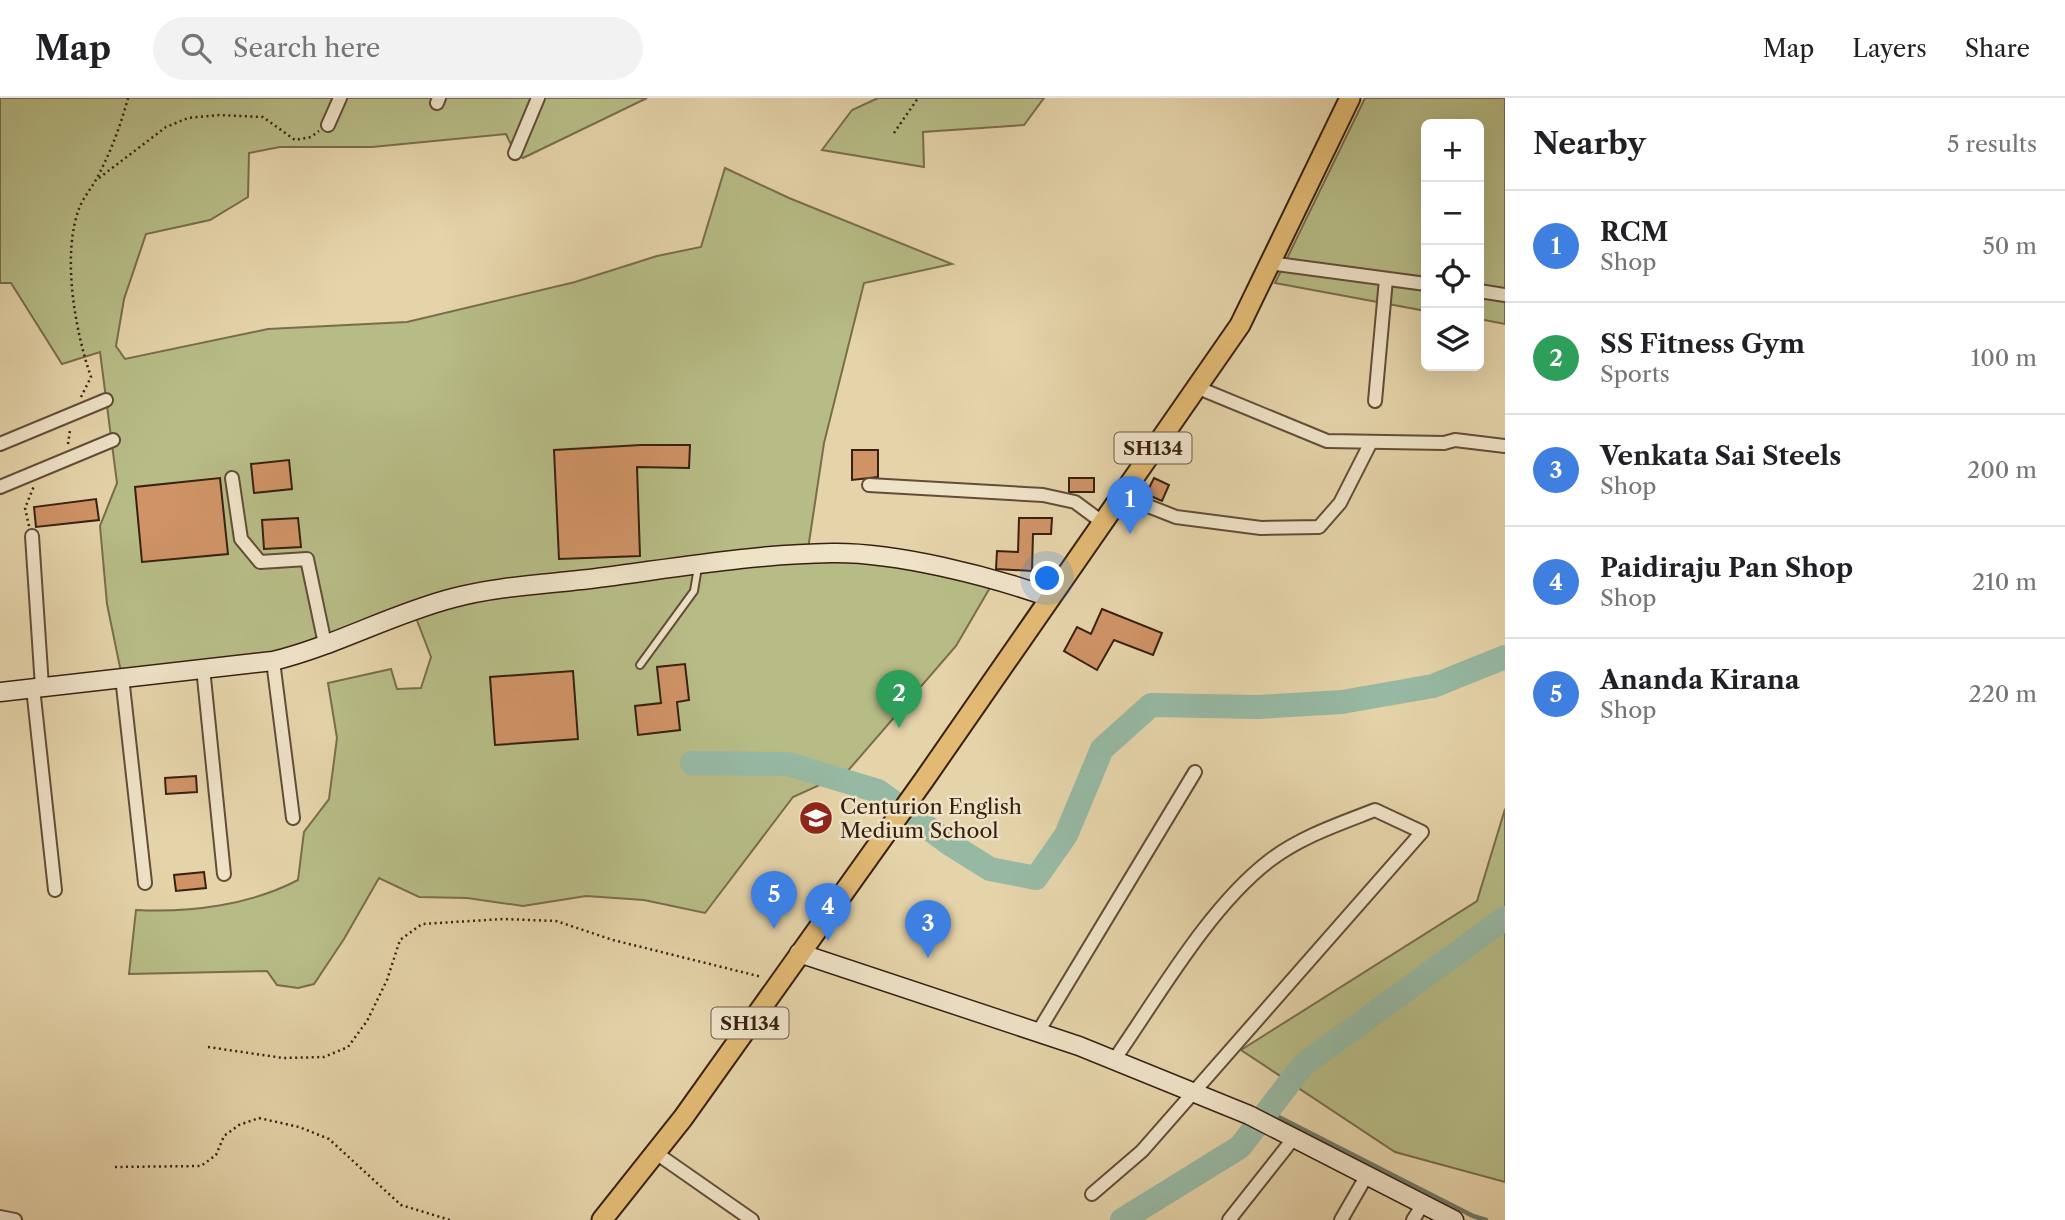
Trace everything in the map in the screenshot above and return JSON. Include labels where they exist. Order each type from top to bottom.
[{"type":"main road","name":"SH134","points":[[606,1219],[924,780],[1240,326],[1350,98]]},
{"type":"street","points":[[328,125],[340,98]]},
{"type":"street","points":[[515,153],[538,98]]},
{"type":"street","points":[[1269,263],[1421,283]]},
{"type":"street","points":[[1375,401],[1386,279]]},
{"type":"street","points":[[1484,292],[1505,295]]},
{"type":"street","points":[[1196,387],[1327,441],[1444,443],[1455,440],[1505,446]]},
{"type":"street","points":[[0,444],[106,400]]},
{"type":"street","points":[[0,487],[113,440]]},
{"type":"street","points":[[1120,495],[1176,517],[1261,528],[1319,527],[1340,503],[1371,442]]},
{"type":"street","points":[[233,478],[241,539],[260,562],[307,559],[325,644]]},
{"type":"street","points":[[869,485],[1044,495],[1075,502],[1102,522]]},
{"type":"street","points":[[32,536],[37,688],[55,890]]},
{"type":"street","points":[[0,692],[273,661],[305,653],[413,609],[482,591],[698,565],[833,553],[869,556],[966,574],[1049,597]]},
{"type":"street","points":[[273,661],[293,818]]},
{"type":"street","points":[[203,668],[224,874]]},
{"type":"street","points":[[122,677],[145,883]]},
{"type":"street","points":[[1038,1032],[1195,772]]},
{"type":"street","points":[[1092,1194],[1142,1151],[1422,832],[1375,810],[1311,836],[1268,862],[1213,918],[1114,1060]]},
{"type":"street","points":[[799,954],[1038,1032],[1114,1060],[1249,1115],[1454,1220]]},
{"type":"street","points":[[1229,1220],[1293,1139]]},
{"type":"street","points":[[656,1153],[752,1220]]},
{"type":"street","points":[[1341,1220],[1367,1175]]},
{"type":"street","points":[[1413,1220],[1423,1204]]},
{"type":"street","points":[[0,1217],[15,1220]]},
{"type":"lane","points":[[640,665],[694,591],[698,565]]},
{"type":"path","points":[[68,458],[68,437],[74,413],[91,377],[80,347],[72,249],[80,206],[115,140],[128,98]]},
{"type":"path","points":[[894,133],[918,98]]},
{"type":"path","points":[[96,179],[166,127],[188,118],[229,114],[263,117],[295,140],[311,137],[328,125]]},
{"type":"path","points":[[32,536],[25,508],[41,470]]},
{"type":"path","points":[[208,1047],[282,1058],[324,1057],[348,1047],[367,1021],[387,980],[400,940],[422,924],[503,919],[556,922],[613,940],[779,982]]},
{"type":"path","points":[[115,1167],[201,1166],[216,1155],[224,1136],[239,1125],[259,1118],[299,1127],[329,1139],[401,1205],[450,1220]]},
{"type":"green space","points":[[0,98],[647,98],[523,158],[515,153],[506,134],[372,147],[280,147],[249,153],[248,197],[210,220],[146,234],[124,299],[116,346],[125,359],[268,329],[407,322],[575,282],[657,256],[701,247],[725,168],[789,198],[952,264],[864,283],[824,443],[808,549],[991,586],[956,646],[846,773],[793,797],[705,913],[644,900],[586,896],[523,906],[467,898],[419,897],[379,878],[314,984],[298,988],[277,985],[267,971],[129,974],[136,910],[177,910],[219,905],[260,896],[298,880],[304,832],[329,799],[337,738],[328,683],[391,669],[397,689],[421,688],[431,657],[413,610],[325,644],[122,677],[107,604],[100,526],[117,483],[100,352],[62,364],[11,283],[0,283]]},
{"type":"green space","points":[[878,98],[1044,98],[1024,125],[923,132],[924,167],[822,150],[852,110]]},
{"type":"green space","points":[[1365,98],[1505,98],[1505,324],[1484,320],[1484,119],[1421,119],[1421,310],[1275,283]]},
{"type":"green space","points":[[1505,809],[1505,1182],[1395,1152],[1241,1050],[1477,901]]},
{"type":"building","points":[[690,445],[689,468],[637,467],[640,556],[559,559],[554,450]]},
{"type":"building","points":[[852,450],[878,450],[878,477],[852,480]]},
{"type":"building","points":[[289,460],[292,489],[254,493],[251,464]]},
{"type":"building","points":[[220,478],[228,554],[142,562],[135,487]]},
{"type":"building","points":[[1069,478],[1094,478],[1094,492],[1069,492]]},
{"type":"building","points":[[1154,478],[1169,485],[1162,501],[1146,494]]},
{"type":"building","points":[[96,499],[99,520],[36,527],[34,507]]},
{"type":"building","points":[[298,518],[301,547],[264,549],[262,520]]},
{"type":"building","points":[[1019,518],[1052,518],[1051,534],[1033,534],[1032,571],[996,569],[997,551],[1018,552]]},
{"type":"building","points":[[1102,609],[1162,633],[1153,655],[1114,640],[1097,670],[1064,651],[1077,627],[1091,634]]},
{"type":"building","points":[[685,664],[689,700],[677,702],[680,730],[638,735],[635,706],[661,703],[657,667]]},
{"type":"building","points":[[573,671],[578,739],[495,745],[490,677]]},
{"type":"building","points":[[196,776],[197,792],[166,794],[165,778]]},
{"type":"building","points":[[204,872],[206,888],[176,891],[174,875]]},
{"type":"waterway","points":[[692,763],[788,764],[878,791],[950,844],[990,869],[1036,878],[1066,835],[1102,749],[1151,705],[1258,707],[1342,702],[1433,686],[1505,657]]},
{"type":"waterway","points":[[1122,1220],[1240,1147],[1303,1065],[1505,918]]},
{"type":"waterway","points":[[1267,1111],[1473,1216],[1486,1220]]},
{"type":"place","name":"RCM","points":[[1130,534]]},
{"type":"place","name":"SS Fitness Gym","points":[[899,728]]},
{"type":"place","name":"Centurion English Medium School","points":[[816,818]]},
{"type":"place","name":"Ananda Kirana","points":[[774,929]]},
{"type":"place","name":"Paidiraju Pan Shop","points":[[828,941]]},
{"type":"place","name":"Venkata Sai Steels","points":[[928,958]]}]
